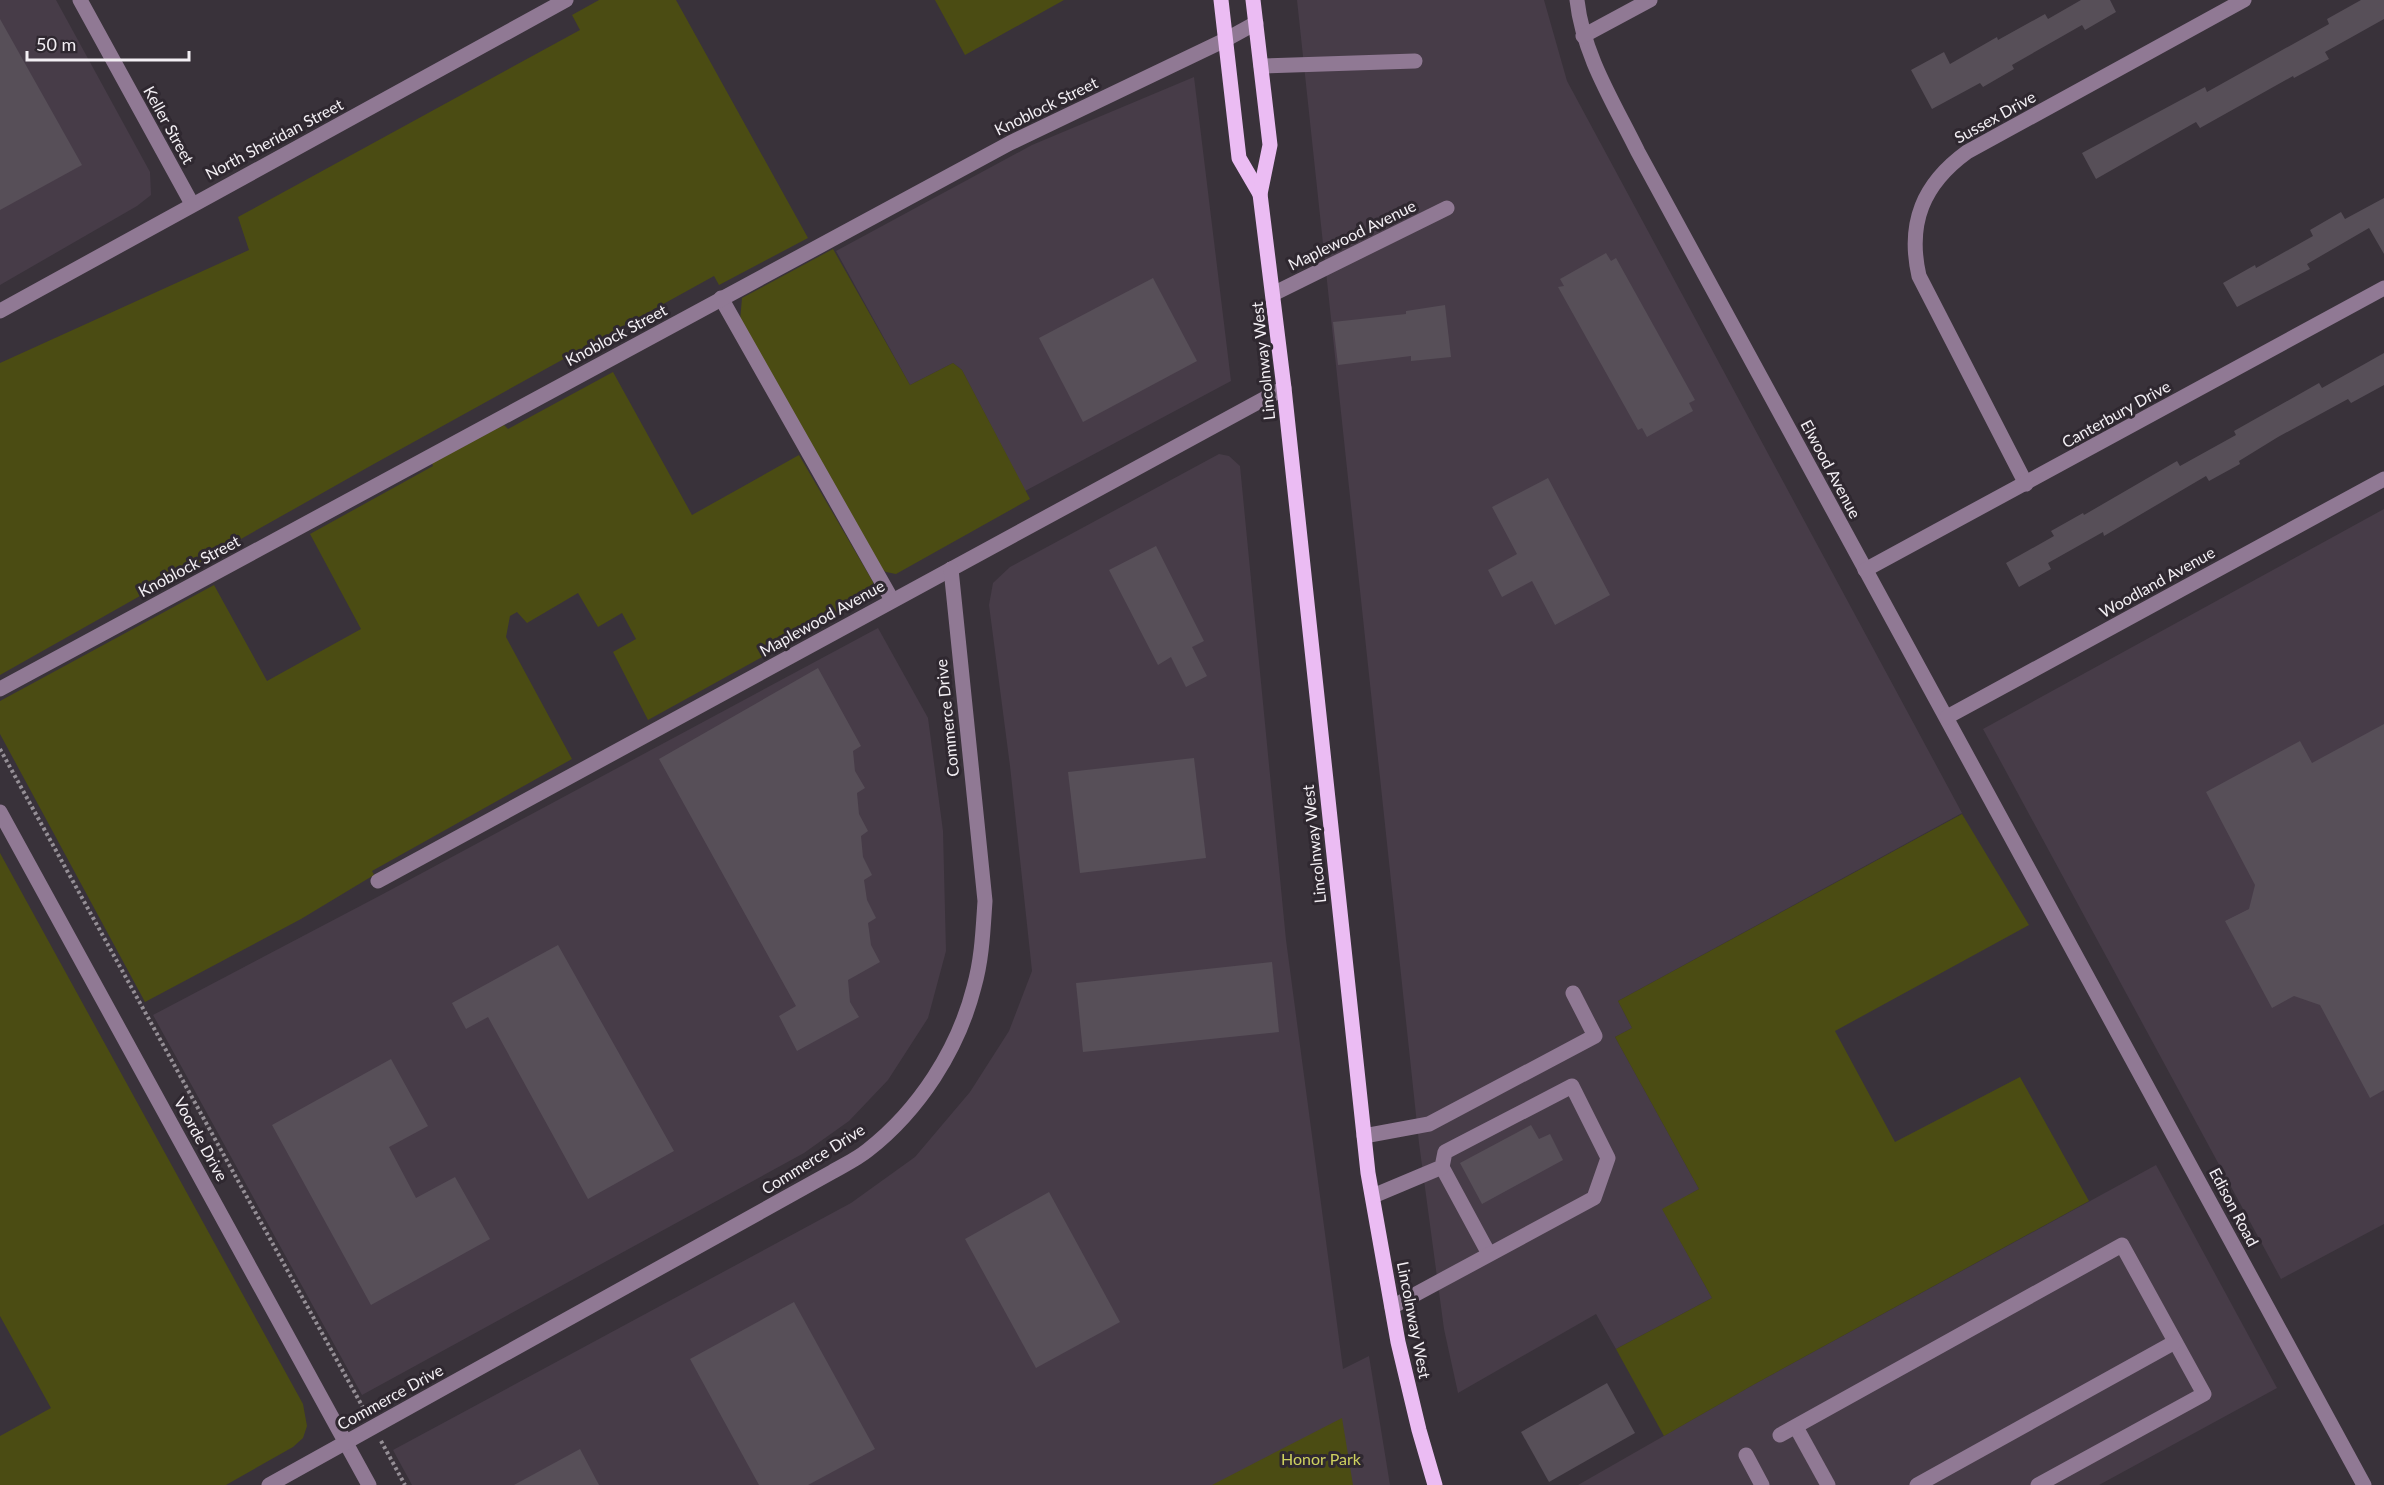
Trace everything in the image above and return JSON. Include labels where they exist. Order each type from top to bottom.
[{"type":"main road","name":"Lincolnway West","points":[[1221,0],[1239,159],[1260,194]]},
{"type":"main road","name":"Lincolnway West","points":[[1253,0],[1270,145],[1260,194],[1284,388],[1364,1136],[1392,1307],[1419,1430],[1435,1485]]},
{"type":"street","name":"Keller Street","points":[[80,0],[192,204]]},
{"type":"street","name":"North Sheridan Street","points":[[0,311],[566,0]]},
{"type":"street","name":"Elwood Avenue","points":[[1577,0],[1583,36],[1590,57],[1638,152],[2073,946]]},
{"type":"street","points":[[1583,36],[1650,0]]},
{"type":"street","name":"Sussex Drive","points":[[2026,484],[1919,276],[1914,245],[1916,224],[1924,200],[1937,179],[1967,152],[2244,0]]},
{"type":"street","name":"Knoblock Street","points":[[0,689],[1010,143],[1256,23]]},
{"type":"street","points":[[1261,66],[1415,61]]},
{"type":"street","name":"Maplewood Avenue","points":[[1273,294],[1447,208]]},
{"type":"street","name":"Canterbury Drive","points":[[1865,570],[2384,288]]},
{"type":"street","points":[[721,298],[892,600]]},
{"type":"street","name":"Maplewood Avenue","points":[[378,881],[1284,388]]},
{"type":"street","name":"Woodland Avenue","points":[[1947,717],[2384,479]]},
{"type":"street","name":"Commerce Drive","points":[[269,1485],[839,1168],[868,1150],[901,1119],[926,1089],[946,1058],[963,1023],[974,988],[981,950],[985,901],[951,569]]},
{"type":"street","name":"Voorde Drive","points":[[0,812],[369,1485]]},
{"type":"street","name":"Edison Road","points":[[2073,946],[2364,1485]]},
{"type":"street","points":[[1364,1136],[1429,1124],[1595,1036],[1573,993]]},
{"type":"street","points":[[1392,1307],[1594,1198],[1608,1158],[1572,1086],[1445,1152],[1442,1167],[1489,1254]]},
{"type":"street","points":[[1373,1196],[1442,1167]]},
{"type":"street","points":[[1780,1436],[2122,1245],[2204,1394],[2038,1485]]},
{"type":"street","points":[[1917,1485],[2175,1342]]},
{"type":"street","points":[[1796,1427],[1828,1485]]},
{"type":"street","points":[[1746,1455],[1762,1485]]},
{"type":"path","points":[[0,749],[360,1402]]},
{"type":"path","points":[[389,1455],[405,1485]]},
{"type":"shaded area","points":[[0,0],[56,0],[150,172],[151,195],[137,206],[0,285]]},
{"type":"shaded area","points":[[1297,0],[1544,0],[1567,81],[1962,813],[1618,1001],[1632,1028],[1615,1037],[1699,1189],[1663,1210],[1712,1298],[1616,1349],[1596,1314],[1458,1393],[1444,1329],[1419,1143]]},
{"type":"shaded area","points":[[1194,77],[1231,381],[1025,491],[962,370],[953,363],[910,385],[836,251],[1032,145]]},
{"type":"shaded area","points":[[1219,454],[1229,456],[1240,466],[1286,940],[1343,1369],[1369,1356],[1390,1485],[412,1485],[393,1450],[851,1203],[915,1157],[970,1092],[1009,1031],[1032,971],[1010,766],[989,605],[993,583],[1010,567]]},
{"type":"shaded area","points":[[2384,509],[2384,1224],[2281,1279],[1983,729]]},
{"type":"shaded area","points":[[878,628],[928,718],[943,831],[946,951],[928,1018],[888,1080],[849,1121],[804,1153],[362,1395],[153,1015]]},
{"type":"shaded area","points":[[2156,1165],[2277,1388],[2099,1485],[1578,1485],[1753,1385]]},
{"type":"green space","points":[[599,0],[676,0],[808,238],[719,285],[714,276],[372,465],[0,675],[0,363],[249,250],[238,217],[580,30],[572,15]]},
{"type":"green space","points":[[935,0],[1064,0],[965,55]]},
{"type":"green space","points":[[833,249],[910,385],[953,363],[962,370],[1030,499],[896,574],[886,572],[876,564],[740,321],[742,298]]},
{"type":"green space","points":[[613,372],[692,515],[799,455],[873,582],[872,594],[864,601],[648,720],[613,652],[636,639],[622,613],[598,627],[578,593],[527,623],[517,612],[510,616],[506,637],[572,759],[372,871],[374,875],[301,919],[145,1002],[0,734],[0,701],[214,585],[267,681],[361,629],[310,534],[433,466],[432,463],[504,425],[508,429]]},
{"type":"green space","points":[[1962,814],[2029,925],[1835,1031],[1895,1142],[2020,1077],[2089,1201],[1664,1436],[1616,1349],[1712,1298],[1662,1209],[1699,1189],[1615,1037],[1632,1028],[1618,1001]]},
{"type":"green space","points":[[0,853],[303,1404],[307,1426],[303,1438],[293,1447],[226,1485],[0,1485],[0,1436],[51,1408],[0,1316]]},
{"type":"green space","name":"Honor Park","points":[[1342,1418],[1353,1485],[1212,1485]]},
{"type":"building","points":[[2081,0],[2110,0],[2116,12],[2085,30],[2082,25],[2012,65],[2014,69],[1983,87],[1980,83],[1932,109],[1911,70],[1944,52],[1950,64],[1997,37],[1998,40],[2045,14],[2048,19]]},
{"type":"building","points":[[2361,0],[2384,0],[2384,19],[2325,52],[2329,59],[2294,78],[2293,76],[2200,128],[2196,122],[2096,179],[2082,153],[2205,87],[2207,92],[2329,24],[2327,19]]},
{"type":"building","points":[[0,19],[82,165],[0,210]]},
{"type":"building","points":[[2384,198],[2384,254],[2369,228],[2307,264],[2310,269],[2237,307],[2223,283],[2255,265],[2256,268],[2313,236],[2310,230],[2341,212],[2345,219]]},
{"type":"building","points":[[1606,253],[1611,261],[1616,258],[1695,400],[1689,403],[1693,411],[1647,437],[1642,428],[1638,430],[1558,287],[1564,286],[1560,279]]},
{"type":"building","points":[[1153,278],[1197,361],[1083,422],[1039,338]]},
{"type":"building","points":[[1445,305],[1451,357],[1411,361],[1411,356],[1338,365],[1333,322],[1406,314],[1406,311]]},
{"type":"building","points":[[2384,353],[2384,385],[2351,403],[2348,399],[2278,437],[2239,461],[2240,464],[2209,481],[2206,476],[2104,536],[2103,532],[2048,563],[2051,569],[2019,587],[2006,563],[2054,536],[2051,531],[2083,513],[2084,515],[2177,461],[2180,466],[2236,435],[2234,431],[2319,383],[2322,388]]},
{"type":"building","points":[[1548,478],[1610,595],[1555,625],[1532,581],[1502,597],[1488,570],[1517,554],[1492,507]]},
{"type":"building","points":[[1156,546],[1204,641],[1192,647],[1207,676],[1186,687],[1171,657],[1158,665],[1109,570]]},
{"type":"building","points":[[818,668],[861,746],[853,751],[855,771],[865,788],[857,793],[859,814],[868,831],[861,836],[863,857],[872,875],[864,880],[867,900],[876,918],[868,923],[871,945],[880,962],[848,980],[850,1002],[859,1017],[797,1051],[779,1016],[796,1006],[659,759]]},
{"type":"building","points":[[2384,724],[2384,1090],[2370,1098],[2320,1005],[2294,996],[2272,1008],[2225,921],[2249,909],[2255,885],[2206,792],[2300,741],[2312,763]]},
{"type":"building","points":[[1194,758],[1206,858],[1080,873],[1068,772]]},
{"type":"building","points":[[558,945],[674,1151],[588,1199],[488,1017],[466,1029],[452,1003]]},
{"type":"building","points":[[1272,962],[1279,1032],[1083,1052],[1076,983]]},
{"type":"building","points":[[391,1059],[428,1126],[389,1147],[416,1198],[455,1177],[490,1239],[371,1305],[272,1125]]},
{"type":"building","points":[[1531,1125],[1539,1139],[1550,1134],[1563,1160],[1482,1204],[1460,1163]]},
{"type":"building","points":[[1049,1192],[1120,1322],[1036,1368],[965,1239]]},
{"type":"building","points":[[794,1302],[875,1449],[808,1485],[759,1485],[690,1359]]},
{"type":"building","points":[[1607,1383],[1635,1433],[1549,1482],[1521,1432]]},
{"type":"building","points":[[580,1449],[599,1485],[514,1485]]}]
